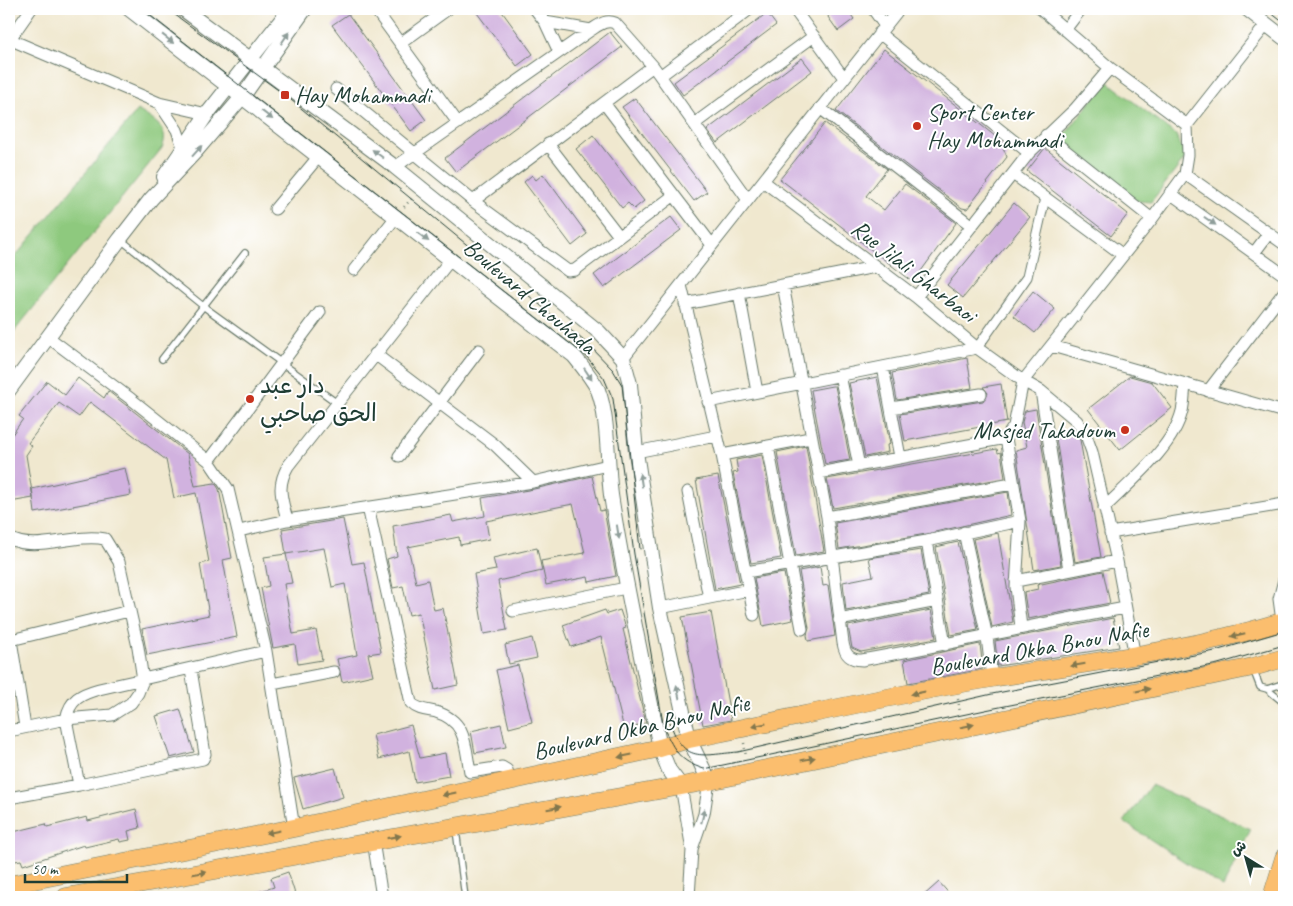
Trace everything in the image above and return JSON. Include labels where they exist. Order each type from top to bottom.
[{"type":"main road","name":"Boulevard Okba Bnou Nafie","points":[[9,886],[294,828],[660,748],[689,739],[992,678],[1135,656],[1246,633],[1283,621]]},
{"type":"main road","points":[[66,897],[709,781],[749,771],[1253,667],[1284,658]]},
{"type":"main road","points":[[1272,897],[1284,858]]},
{"type":"street","points":[[31,9],[9,39],[159,103],[207,114]]},
{"type":"street","name":"Boulevard Chouhada","points":[[129,9],[244,96],[574,356],[585,369],[598,391],[605,426],[608,465],[626,588],[660,748],[668,770],[681,786]]},
{"type":"street","name":"Boulevard Chouhada","points":[[183,9],[265,68],[395,167],[419,189],[598,332],[623,358],[630,384],[636,452],[660,608],[689,739],[709,781]]},
{"type":"street","points":[[151,199],[183,147],[207,114],[290,9]]},
{"type":"street","points":[[9,390],[151,199],[196,152],[244,96],[305,9]]},
{"type":"street","points":[[375,9],[458,123]]},
{"type":"street","points":[[401,43],[448,9]]},
{"type":"street","points":[[535,9],[545,22],[559,52]]},
{"type":"street","points":[[729,9],[737,18]]},
{"type":"street","points":[[660,76],[750,9]]},
{"type":"street","points":[[794,9],[844,78]]},
{"type":"street","points":[[873,9],[882,30],[1029,153]]},
{"type":"street","points":[[623,358],[899,9]]},
{"type":"street","points":[[1041,9],[1110,68],[1187,125]]},
{"type":"street","points":[[1065,30],[1081,9]]},
{"type":"street","points":[[1247,9],[1284,38]]},
{"type":"street","points":[[395,167],[606,21],[616,23],[653,66],[748,200]]},
{"type":"street","points":[[545,22],[591,30]]},
{"type":"street","points":[[1022,627],[1016,581],[1020,521],[1012,484],[1006,438],[1014,426],[1022,381],[1052,346],[1185,174],[1188,155],[1187,125],[1266,25]]},
{"type":"street","points":[[694,124],[814,36]]},
{"type":"street","points":[[473,201],[653,66]]},
{"type":"street","points":[[916,296],[1029,153],[1074,110],[1110,68]]},
{"type":"street","points":[[336,89],[473,201],[568,271],[575,270],[673,196]]},
{"type":"street","points":[[159,103],[177,130],[183,147]]},
{"type":"street","points":[[604,103],[712,245]]},
{"type":"street","points":[[820,108],[972,226]]},
{"type":"street","points":[[1046,135],[1152,219]]},
{"type":"street","points":[[548,144],[619,236]]},
{"type":"street","points":[[275,210],[319,156]]},
{"type":"street","points":[[1013,174],[1123,255]]},
{"type":"street","points":[[1185,174],[1283,240]]},
{"type":"street","name":"Rue Jilali Gharbaoi","points":[[763,181],[916,296],[977,348],[1022,381],[1041,391],[1077,421],[1087,438],[1117,561],[1135,656]]},
{"type":"street","points":[[1170,193],[1284,275]]},
{"type":"street","points":[[708,402],[977,348],[1027,277],[1045,198]]},
{"type":"street","points":[[354,270],[396,217]]},
{"type":"street","points":[[1254,253],[1270,233]]},
{"type":"street","points":[[287,520],[280,489],[281,478],[375,354],[451,259]]},
{"type":"street","points":[[685,304],[875,267]]},
{"type":"street","points":[[680,285],[722,455],[754,615]]},
{"type":"street","points":[[783,285],[802,383],[810,438],[827,516],[844,652],[855,660],[987,637],[1022,627],[1125,608]]},
{"type":"street","points":[[1208,390],[1284,292]]},
{"type":"street","points":[[740,293],[757,392]]},
{"type":"street","points":[[209,461],[320,312]]},
{"type":"street","points":[[48,337],[131,399],[209,461],[228,490],[266,651],[294,828]]},
{"type":"street","points":[[1052,346],[1284,412]]},
{"type":"street","points":[[399,456],[479,350]]},
{"type":"street","points":[[375,354],[495,445],[533,482]]},
{"type":"street","points":[[882,367],[900,457]]},
{"type":"street","points":[[840,375],[859,466]]},
{"type":"street","points":[[1104,508],[1141,471],[1169,439],[1182,411],[1185,384]]},
{"type":"street","points":[[1041,391],[1069,570]]},
{"type":"street","points":[[891,408],[981,394]]},
{"type":"street","points":[[636,452],[716,436]]},
{"type":"street","points":[[722,455],[810,438]]},
{"type":"street","points":[[819,473],[1006,438]]},
{"type":"street","points":[[768,446],[802,628]]},
{"type":"street","points":[[239,531],[287,520],[533,482],[608,465]]},
{"type":"street","points":[[827,516],[1012,484]]},
{"type":"street","points":[[688,492],[709,598]]},
{"type":"street","points":[[1110,533],[1284,504]]},
{"type":"street","points":[[368,507],[411,703],[419,708],[438,712],[458,724],[462,731],[473,789]]},
{"type":"street","points":[[746,572],[927,541],[1020,521]]},
{"type":"street","points":[[964,532],[987,637],[992,678]]},
{"type":"street","points":[[9,538],[20,544],[94,537],[105,539],[119,562],[143,680],[131,704],[112,715],[66,719],[9,730]]},
{"type":"street","points":[[927,541],[944,645]]},
{"type":"street","points":[[1016,581],[1117,561]]},
{"type":"street","points":[[1283,621],[1279,599],[1284,580]]},
{"type":"street","points":[[513,611],[626,588]]},
{"type":"street","points":[[660,608],[749,590]]},
{"type":"street","points":[[839,620],[937,601]]},
{"type":"street","points":[[26,727],[11,640],[129,611]]},
{"type":"street","points":[[79,785],[66,719],[72,703],[82,694],[266,651]]},
{"type":"street","points":[[9,798],[203,759],[205,754],[191,670]]},
{"type":"street","points":[[272,684],[334,672]]},
{"type":"street","points":[[470,772],[502,767],[507,770],[510,781]]},
{"type":"street","points":[[692,850],[704,814],[709,781]]},
{"type":"street","points":[[681,786],[692,850],[689,897]]},
{"type":"street","points":[[373,841],[382,897]]},
{"type":"lane","points":[[120,239],[203,306],[337,403]]},
{"type":"lane","points":[[162,359],[246,253]]},
{"type":"lane","points":[[1253,667],[1258,685],[1284,703]]},
{"type":"lane","points":[[1266,689],[1279,685]]},
{"type":"lane","points":[[455,826],[465,897]]},
{"type":"path","points":[[396,217],[419,189]]},
{"type":"path","points":[[956,685],[962,727]]},
{"type":"path","points":[[741,729],[749,771]]},
{"type":"green space","points":[[1107,81],[1176,135],[1186,157],[1151,202],[1136,201],[1060,141]]},
{"type":"green space","points":[[138,110],[159,125],[164,135],[162,148],[9,338],[9,264]]},
{"type":"green space","points":[[1151,785],[1251,829],[1223,887],[1124,822]]},
{"type":"building","points":[[474,9],[500,9],[533,54],[517,66]]},
{"type":"building","points":[[831,9],[847,9],[854,19],[838,31],[828,17]]},
{"type":"building","points":[[767,13],[776,25],[683,95],[674,82]]},
{"type":"building","points":[[348,14],[426,120],[411,131],[332,25]]},
{"type":"building","points":[[610,32],[622,47],[456,172],[445,158]]},
{"type":"building","name":"Sport Center Hay Mohammadi","points":[[884,49],[1000,140],[1007,157],[967,209],[962,208],[836,111]]},
{"type":"building","points":[[802,58],[812,71],[717,143],[707,130]]},
{"type":"building","points":[[635,98],[707,192],[694,201],[622,107]]},
{"type":"building","points":[[825,123],[887,169],[866,196],[884,210],[905,184],[956,223],[913,282],[780,179]]},
{"type":"building","points":[[593,135],[644,201],[634,209],[628,203],[622,208],[576,149]]},
{"type":"building","points":[[1045,148],[1128,214],[1111,236],[1027,171]]},
{"type":"building","points":[[543,174],[587,234],[572,246],[524,182],[532,175],[536,180]]},
{"type":"building","points":[[1014,203],[1030,217],[963,298],[947,285]]},
{"type":"building","points":[[671,217],[681,230],[604,288],[594,275]]},
{"type":"building","points":[[1033,291],[1055,309],[1035,333],[1014,316]]},
{"type":"building","points":[[967,358],[972,388],[897,400],[892,373]]},
{"type":"building","name":"Masjed Takadoum","points":[[1130,376],[1152,382],[1172,408],[1120,450],[1088,409]]},
{"type":"building","points":[[877,377],[890,444],[887,445],[888,452],[865,457],[849,383]]},
{"type":"building","points":[[78,378],[104,398],[108,391],[188,454],[195,486],[215,483],[219,489],[232,558],[223,560],[237,637],[147,655],[142,629],[209,615],[200,564],[209,562],[196,493],[174,498],[166,460],[90,402],[79,417],[59,403],[28,443],[32,446],[26,455],[33,498],[10,502],[9,439],[23,419],[19,416],[47,381],[65,395]]},
{"type":"building","points":[[1001,384],[1007,422],[905,441],[900,414],[983,401],[988,393],[983,387]]},
{"type":"building","points":[[835,386],[850,460],[825,464],[811,390]]},
{"type":"building","points":[[1036,409],[1061,565],[1034,570],[1016,450],[1027,447],[1022,422],[1025,411]]},
{"type":"building","points":[[1076,434],[1080,440],[1101,557],[1075,562],[1056,438]]},
{"type":"building","points":[[806,446],[824,551],[796,556],[777,452]]},
{"type":"building","points":[[997,449],[998,453],[1001,452],[1005,478],[833,508],[827,479]]},
{"type":"building","points":[[762,455],[781,558],[751,563],[733,473],[738,472],[736,460]]},
{"type":"building","points":[[125,468],[131,495],[35,513],[32,489]]},
{"type":"building","points":[[592,476],[600,511],[604,510],[616,576],[589,582],[588,577],[546,585],[541,561],[585,553],[573,504],[486,521],[489,539],[460,545],[459,537],[408,547],[416,583],[428,580],[434,610],[443,608],[458,685],[435,690],[419,613],[409,615],[403,586],[393,588],[387,559],[397,556],[393,526],[451,515],[453,522],[485,516],[482,498]]},
{"type":"building","points":[[718,476],[740,584],[715,589],[696,480]]},
{"type":"building","points":[[1008,492],[1011,515],[926,534],[839,549],[835,523]]},
{"type":"building","points":[[343,519],[352,564],[364,562],[381,652],[368,654],[373,675],[342,682],[337,659],[357,655],[345,584],[332,587],[324,548],[286,554],[282,529]]},
{"type":"building","points":[[998,533],[1013,622],[992,627],[973,539]]},
{"type":"building","points":[[958,542],[978,630],[951,635],[936,547]]},
{"type":"building","points":[[537,548],[542,571],[498,581],[507,630],[484,634],[474,574],[496,570],[493,558]]},
{"type":"building","points":[[921,550],[929,595],[846,611],[843,582],[873,576],[869,558]]},
{"type":"building","points":[[286,554],[292,583],[284,584],[293,634],[316,630],[322,660],[298,664],[295,644],[273,648],[261,588],[269,586],[264,557]]},
{"type":"building","points":[[820,567],[823,586],[828,585],[835,636],[808,641],[809,628],[799,571]]},
{"type":"building","points":[[1103,571],[1110,603],[1028,619],[1024,592],[1038,589],[1037,585]]},
{"type":"building","points":[[784,573],[793,620],[763,626],[754,578]]},
{"type":"building","points":[[605,610],[607,614],[620,610],[626,628],[623,629],[646,723],[624,729],[601,637],[571,647],[563,625]]},
{"type":"building","points":[[931,610],[936,638],[861,652],[852,648],[848,626]]},
{"type":"building","points":[[711,612],[731,720],[703,725],[682,617]]},
{"type":"building","points":[[1113,618],[1119,647],[998,666],[995,641]]},
{"type":"building","points":[[532,638],[537,658],[509,664],[505,645]]},
{"type":"building","points":[[980,644],[983,669],[908,683],[904,660]]},
{"type":"building","points":[[518,665],[532,722],[509,728],[496,670]]},
{"type":"building","points":[[180,709],[194,752],[170,758],[156,716]]},
{"type":"building","points":[[501,724],[506,747],[475,753],[471,731]]},
{"type":"building","points":[[411,725],[420,758],[445,753],[449,776],[415,782],[409,751],[379,759],[373,735]]},
{"type":"building","points":[[335,768],[343,797],[303,809],[294,778]]},
{"type":"building","points":[[136,809],[140,828],[128,831],[130,840],[120,842],[119,839],[85,847],[84,845],[23,865],[21,860],[9,862],[9,833],[46,824],[47,827],[87,817],[88,821]]},
{"type":"building","points":[[288,872],[296,897],[250,897],[249,895],[274,887],[271,878]]},
{"type":"building","points":[[939,882],[952,897],[922,897]]},
{"type":"tram line","points":[[142,9],[587,357],[604,378],[613,399],[634,554],[664,729],[683,759],[704,769],[995,708],[1218,664],[1284,645]]},
{"type":"tram line","points":[[167,9],[285,95],[590,346],[613,370],[622,385],[640,549]]},
{"type":"tram line","points":[[1266,9],[1284,23]]},
{"type":"tram line","points":[[670,722],[681,745],[688,751],[704,755],[738,752],[992,694],[1215,651],[1284,631]]},
{"type":"place","name":"Hay Mohammadi","points":[[285,95]]},
{"type":"place","name":"Sport Center Hay Mohammadi","points":[[917,126]]},
{"type":"place","name":"دار عبد الحق صاحبي","points":[[250,399]]},
{"type":"place","name":"Masjed Takadoum","points":[[1125,430]]}]
